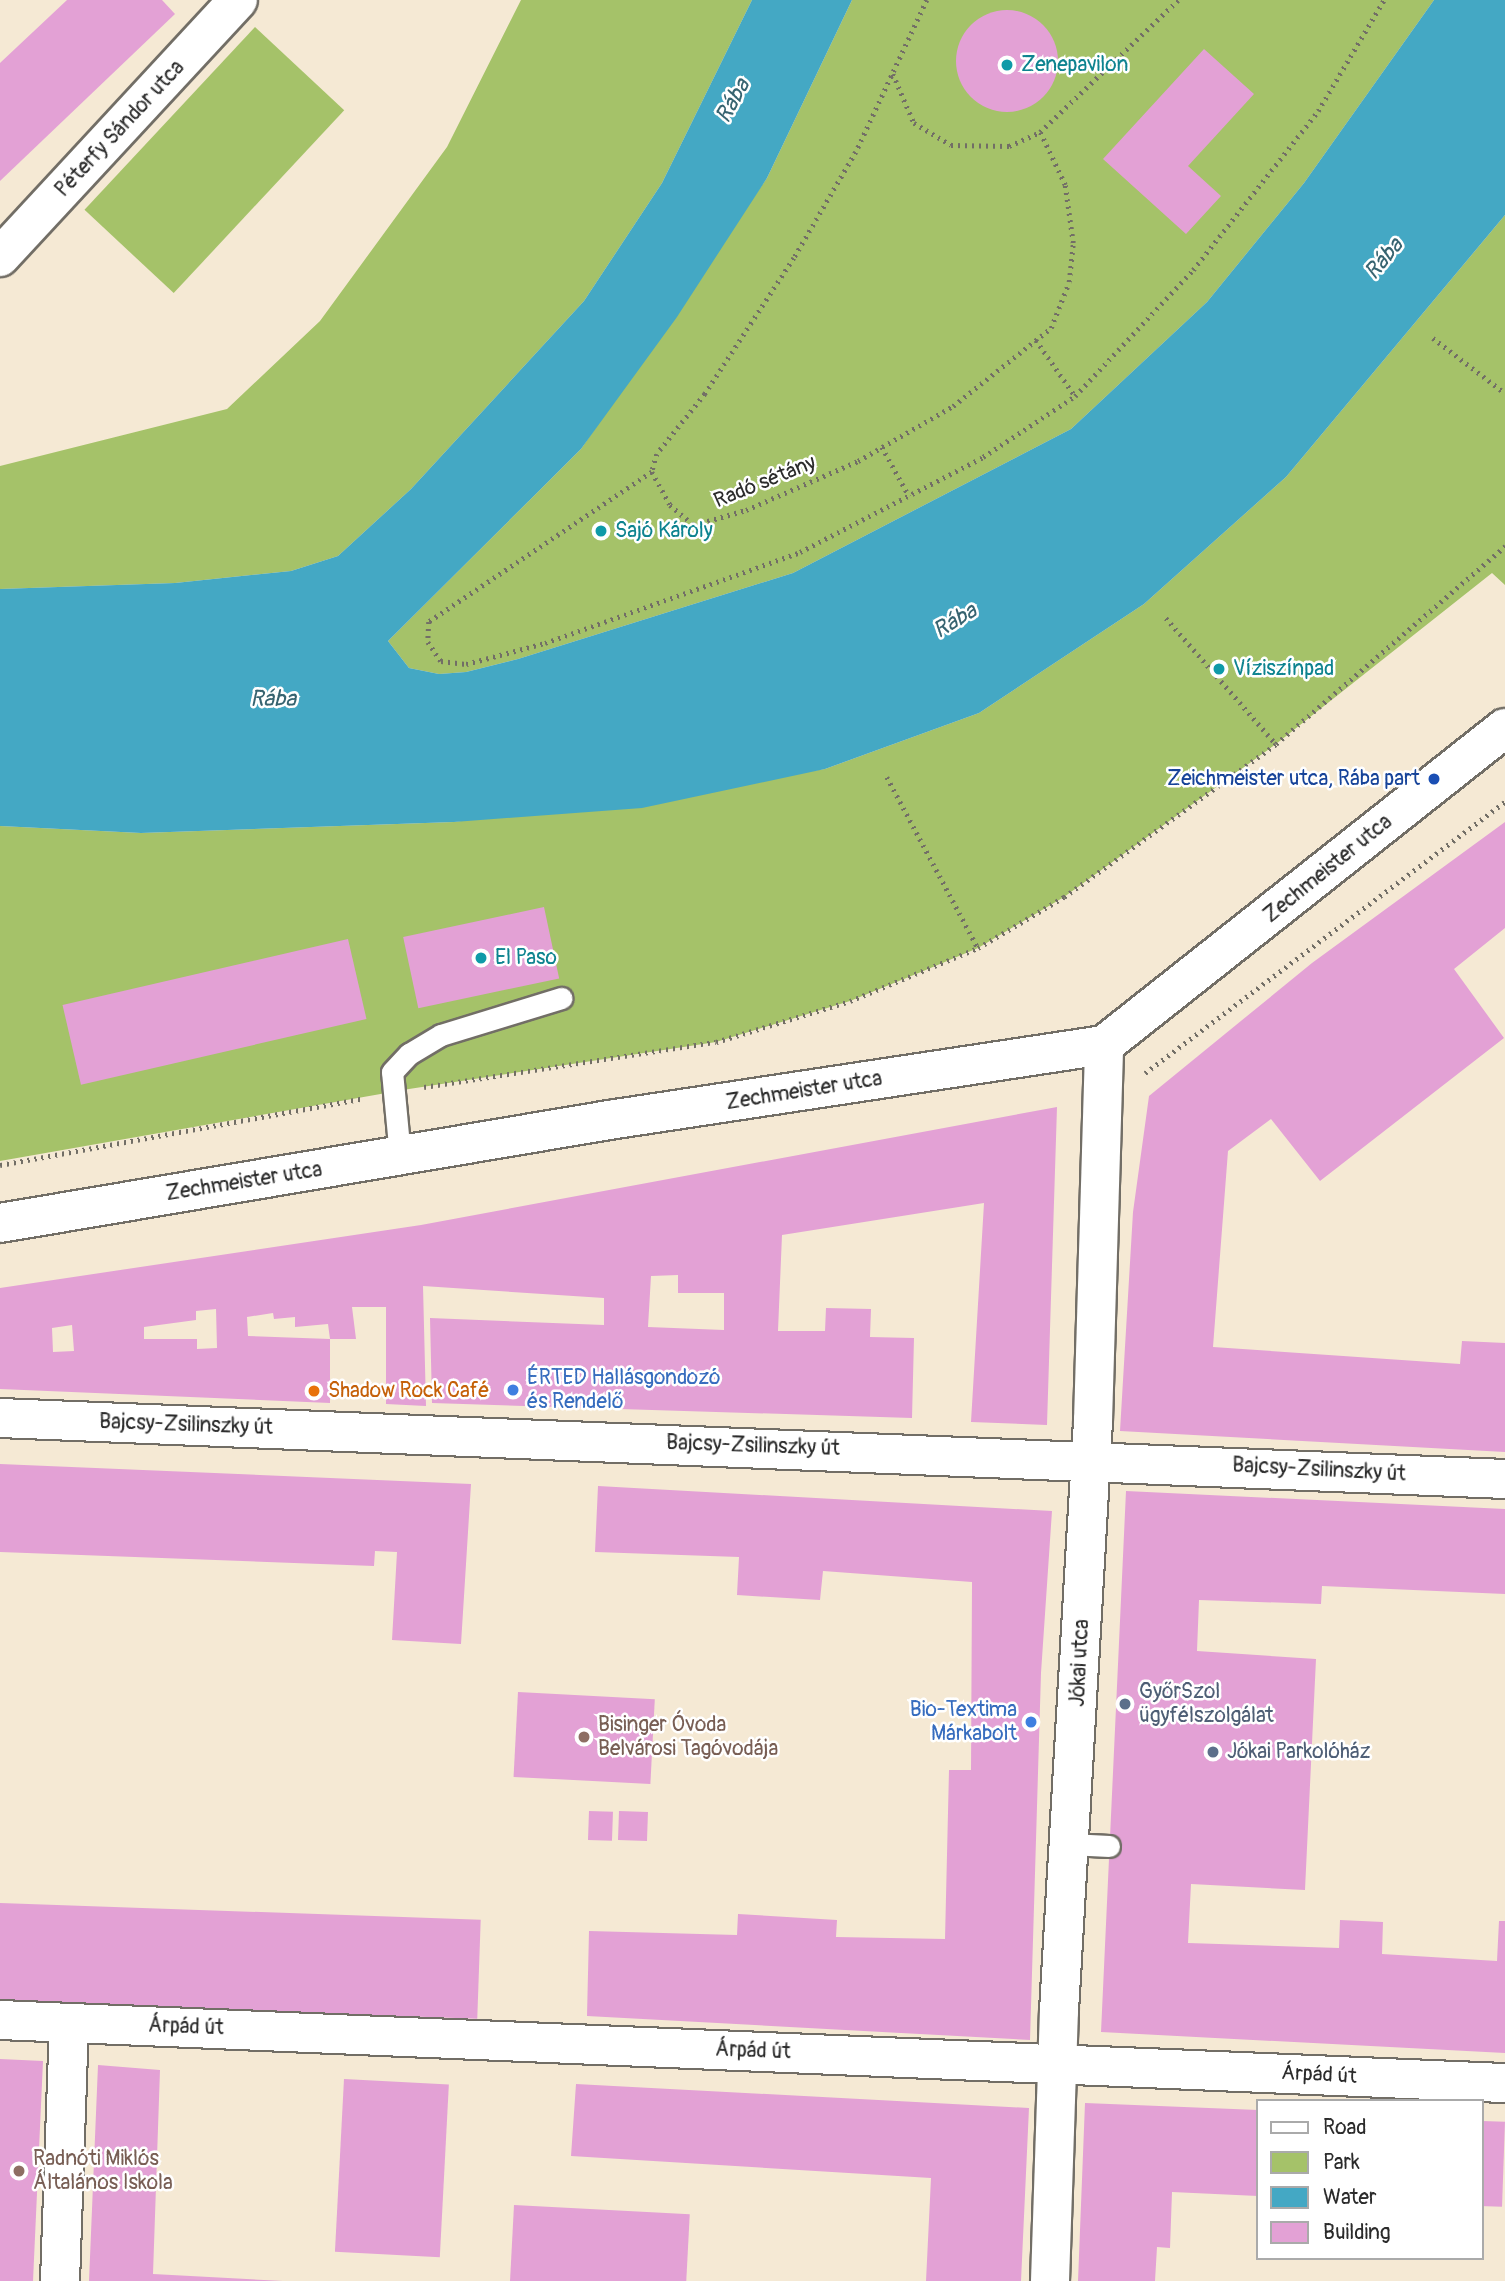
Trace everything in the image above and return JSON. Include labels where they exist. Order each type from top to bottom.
[{"type":"street","name":"Péterfy Sándor utca","points":[[0,257],[238,0]]},
{"type":"street","name":"Zechmeister utca","points":[[0,1223],[400,1156],[1104,1045],[1505,728]]},
{"type":"street","name":"Jókai utca","points":[[1050,2281],[1057,2063],[1091,1459],[1104,1045]]},
{"type":"street","name":"Bajcsy-Zsilinszky út","points":[[0,1418],[1091,1459],[1505,1479]]},
{"type":"street","name":"Árpád út","points":[[0,2020],[1505,2083]]},
{"type":"street","points":[[60,2281],[69,2023]]},
{"type":"lane","points":[[400,1156],[392,1072],[409,1054],[441,1035],[561,998]]},
{"type":"lane","points":[[1069,1844],[1109,1846]]},
{"type":"path","points":[[927,0],[856,152],[794,258],[705,394],[657,454],[653,472],[429,622],[428,642],[441,661],[466,664],[557,639],[800,551],[983,457],[1075,396],[1193,270],[1318,111],[1384,0]]},
{"type":"path","points":[[893,73],[914,123],[951,145],[1009,146],[1040,132],[1178,0]]},
{"type":"path","name":"Radó sétány","points":[[653,472],[670,505],[694,525],[746,510],[882,447],[953,405],[1051,328],[1069,282],[1073,243],[1065,185],[1040,132]]},
{"type":"path","points":[[1433,338],[1505,393]]},
{"type":"path","points":[[1036,340],[1075,396]]},
{"type":"path","points":[[882,447],[909,496]]},
{"type":"path","points":[[0,1166],[392,1093],[716,1042],[850,1001],[978,948],[1064,897],[1276,744],[1505,546]]},
{"type":"path","points":[[1166,618],[1276,744]]},
{"type":"path","points":[[887,777],[978,948]]},
{"type":"green space","points":[[521,0],[752,0],[662,183],[584,301],[411,489],[338,556],[291,571],[175,583],[0,589],[0,466],[227,409],[320,321],[447,147]]},
{"type":"green space","points":[[852,0],[1434,0],[1304,183],[1207,302],[1071,429],[793,573],[518,659],[466,672],[439,674],[409,668],[388,641],[581,449],[767,178]]},
{"type":"green space","points":[[255,27],[344,110],[174,293],[85,210]]},
{"type":"green space","points":[[1505,215],[1505,585],[1492,573],[1276,744],[1064,897],[978,948],[921,972],[850,1001],[716,1042],[409,1089],[0,1161],[0,826],[141,833],[454,822],[825,769],[979,713],[1144,604],[1286,477]]},
{"type":"water","name":"Rába","points":[[752,0],[852,0],[767,178],[677,317],[581,449],[388,641],[409,668],[439,674],[466,672],[518,659],[793,573],[1071,429],[1207,302],[1304,183],[1434,0],[1505,0],[1505,215],[1286,477],[1144,604],[979,713],[825,769],[642,808],[454,822],[141,833],[0,826],[0,589],[175,583],[291,571],[338,556],[411,489],[584,301],[662,183]]},
{"type":"building","points":[[67,0],[162,0],[175,14],[0,181],[0,63]]},
{"type":"building","name":"Zenepavilon","points":[[1007,10],[1026,14],[1043,25],[1054,42],[1058,61],[1054,80],[1043,97],[1026,108],[1007,112],[988,108],[971,97],[960,80],[956,61],[960,42],[971,25],[988,14]]},
{"type":"building","points":[[1204,49],[1254,94],[1188,166],[1221,196],[1186,234],[1103,159]]},
{"type":"building","points":[[1505,822],[1505,928],[1454,969],[1504,1038],[1320,1181],[1271,1119],[1228,1151],[1213,1347],[1460,1364],[1462,1341],[1505,1343],[1505,1452],[1120,1431],[1133,1212],[1149,1096],[1312,963]]},
{"type":"building","name":"El Paso","points":[[544,907],[559,978],[418,1008],[403,937]]},
{"type":"building","points":[[348,939],[366,1019],[81,1085],[63,1005]]},
{"type":"building","points":[[1057,1107],[1047,1425],[971,1422],[984,1203],[782,1235],[778,1331],[825,1331],[826,1308],[871,1309],[870,1337],[914,1338],[912,1418],[432,1403],[430,1318],[604,1325],[604,1298],[423,1286],[426,1406],[386,1404],[386,1307],[352,1307],[356,1339],[330,1339],[330,1403],[0,1389],[0,1288],[421,1225]],"holes":[[[678,1275],[678,1293],[724,1293],[724,1330],[648,1327],[651,1276]],[[216,1309],[217,1348],[197,1349],[197,1339],[144,1339],[144,1327],[196,1320],[196,1311]],[[273,1313],[274,1319],[295,1317],[295,1327],[328,1324],[330,1339],[248,1336],[247,1317]],[[72,1325],[74,1351],[53,1352],[52,1328]]]},
{"type":"building","points":[[0,1464],[471,1484],[461,1644],[392,1640],[397,1552],[375,1551],[374,1566],[0,1552]]},
{"type":"building","points":[[598,1486],[1052,1511],[1041,1673],[1030,2040],[587,2016],[589,1931],[737,1935],[738,1914],[837,1920],[836,1937],[945,1939],[949,1770],[971,1770],[972,1582],[823,1571],[820,1600],[737,1595],[739,1557],[595,1552]]},
{"type":"building","points":[[1126,1491],[1505,1509],[1505,1594],[1322,1586],[1321,1604],[1199,1600],[1197,1651],[1316,1659],[1305,1890],[1191,1884],[1188,1943],[1339,1948],[1340,1920],[1383,1922],[1382,1954],[1497,1961],[1499,1921],[1505,1921],[1505,2053],[1101,2032]]},
{"type":"building","name":"Bisinger Óvoda Belvárosi Tagóvodája","points":[[518,1692],[655,1699],[650,1784],[514,1777]]},
{"type":"building","points":[[589,1811],[613,1812],[612,1841],[588,1840]]},
{"type":"building","points":[[619,1811],[648,1812],[647,1841],[618,1840]]},
{"type":"building","points":[[0,1903],[481,1920],[477,2019],[0,2002]]},
{"type":"building","name":"Radnóti Miklós Általános Iskola","points":[[0,2059],[43,2061],[33,2281],[0,2281]]},
{"type":"building","points":[[98,2065],[160,2070],[153,2274],[283,2281],[89,2281]]},
{"type":"building","points":[[344,2079],[449,2084],[440,2257],[335,2252]]},
{"type":"building","points":[[576,2084],[1029,2108],[1021,2281],[926,2281],[931,2178],[571,2156]]},
{"type":"building","points":[[1085,2103],[1256,2110],[1256,2196],[1172,2192],[1170,2248],[1157,2247],[1155,2281],[1078,2281]]},
{"type":"building","points":[[1484,2121],[1505,2122],[1502,2207],[1484,2206]]},
{"type":"building","points":[[514,2205],[690,2214],[686,2281],[510,2281]]},
{"type":"place","name":"Zenepavilon","points":[[1007,65]]},
{"type":"place","name":"Sajó Károly","points":[[601,531]]},
{"type":"place","name":"Víziszínpad","points":[[1219,669]]},
{"type":"place","name":"Zeichmeister utca, Rába part","points":[[1434,779]]},
{"type":"place","name":"El Paso","points":[[481,958]]},
{"type":"place","name":"ÉRTED Hallásgondozó és Rendelő","points":[[513,1390]]},
{"type":"place","name":"Shadow Rock Café","points":[[314,1391]]},
{"type":"place","name":"GyőrSzol ügyfélszolgálat","points":[[1125,1704]]},
{"type":"place","name":"Bio-Textima Márkabolt","points":[[1031,1722]]},
{"type":"place","name":"Bisinger Óvoda Belvárosi Tagóvodája","points":[[584,1737]]},
{"type":"place","name":"Jókai Parkolóház","points":[[1213,1752]]},
{"type":"place","name":"Radnóti Miklós Általános Iskola","points":[[19,2171]]}]
